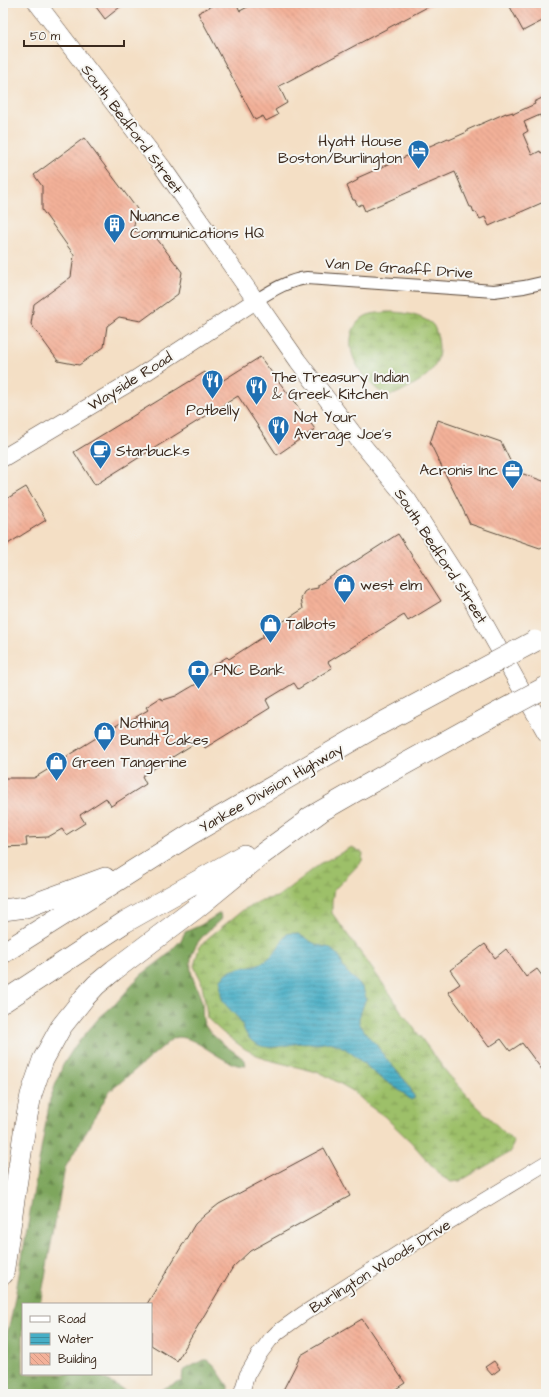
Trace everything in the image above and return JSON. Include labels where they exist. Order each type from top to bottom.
[{"type":"highway","name":"Yankee Division Highway","points":[[3,953],[191,834],[375,727],[540,638]]},
{"type":"highway","points":[[3,1002],[124,922],[356,791],[546,687]]},
{"type":"highway","points":[[3,1274],[31,1095],[41,1065],[61,1027],[96,985],[114,970],[195,909],[261,855],[320,812]]},
{"type":"highway","points":[[3,910],[26,907],[147,862]]},
{"type":"main road","name":"South Bedford Street","points":[[37,3],[167,174],[298,361],[352,432],[408,500],[467,592],[546,733]]},
{"type":"main road","name":"Wayside Road","points":[[3,458],[134,380],[255,301]]},
{"type":"street","name":"Van De Graaff Drive","points":[[255,301],[279,287],[307,278],[494,290],[524,287],[546,282]]},
{"type":"street","name":"Burlington Woods Drive","points":[[241,1394],[247,1375],[258,1356],[278,1332],[303,1314],[432,1232],[546,1163]]},
{"type":"green space","points":[[387,312],[410,314],[421,317],[431,323],[434,326],[439,348],[436,363],[427,375],[407,388],[392,395],[387,395],[378,390],[365,377],[353,357],[351,345],[352,332],[359,321],[364,317],[375,313]]},
{"type":"green space","points":[[352,847],[363,853],[362,861],[334,890],[332,913],[401,1011],[448,1074],[476,1105],[514,1142],[510,1152],[460,1181],[451,1182],[441,1176],[411,1142],[384,1116],[368,1105],[353,1091],[325,1075],[265,1059],[245,1049],[222,1032],[207,1018],[201,980],[194,966],[199,948],[208,938],[243,910],[262,900],[277,897],[320,864]]},
{"type":"green space","points":[[220,913],[221,919],[199,941],[192,954],[191,970],[202,1002],[203,1020],[207,1028],[216,1038],[245,1060],[246,1066],[237,1065],[227,1061],[190,1040],[181,1037],[173,1038],[109,1092],[65,1168],[40,1303],[22,1303],[22,1375],[99,1375],[130,1394],[3,1394],[3,1349],[12,1314],[50,1099],[63,1065],[75,1046],[99,1018],[116,1003],[141,975],[165,957],[181,940],[185,932],[201,925]]},
{"type":"green space","points":[[203,1360],[208,1360],[213,1364],[228,1386],[228,1394],[155,1394],[164,1388],[182,1381],[183,1371]]},
{"type":"water","points":[[287,934],[298,934],[317,945],[327,947],[340,957],[343,967],[363,988],[366,998],[359,1018],[359,1023],[408,1084],[415,1098],[411,1100],[339,1045],[329,1042],[263,1047],[249,1038],[242,1023],[226,1005],[222,998],[221,979],[230,971],[263,962],[274,953]]},
{"type":"building","points":[[93,3],[125,3],[105,19]]},
{"type":"building","points":[[217,3],[236,3],[240,11],[255,3],[435,3],[279,86],[287,103],[275,110],[278,115],[266,121],[263,116],[255,120],[198,13]]},
{"type":"building","points":[[508,3],[546,3],[546,19],[523,31]]},
{"type":"building","name":"Hyatt House Boston/Burlington","points":[[546,96],[546,129],[540,115],[524,122],[528,131],[523,134],[532,155],[540,151],[541,153],[546,151],[546,201],[489,226],[485,217],[480,219],[476,212],[474,213],[472,207],[470,207],[455,172],[365,211],[362,204],[358,206],[355,200],[353,200],[347,186],[358,180],[357,178],[448,138],[449,140],[467,132],[467,130],[506,113],[513,112],[513,114],[535,104],[534,102]]},
{"type":"building","name":"Nuance Communications HQ","points":[[84,138],[137,209],[133,231],[154,235],[182,272],[178,294],[141,321],[119,317],[107,326],[104,347],[79,365],[58,361],[31,324],[34,304],[71,277],[74,255],[42,210],[42,186],[34,175]]},
{"type":"building","points":[[260,357],[315,429],[277,455],[238,396],[95,485],[74,452],[205,372],[214,386]]},
{"type":"building","points":[[438,420],[501,442],[515,471],[546,482],[546,545],[540,548],[470,524],[430,443]]},
{"type":"building","points":[[26,487],[46,520],[3,547],[3,501]]},
{"type":"building","points":[[398,534],[441,601],[408,621],[404,615],[328,662],[332,668],[298,689],[294,683],[266,700],[270,708],[205,748],[200,740],[142,776],[146,784],[111,806],[106,798],[80,815],[85,823],[66,835],[62,829],[48,837],[26,838],[27,846],[3,847],[3,778],[34,778],[122,722],[124,724],[148,710],[146,707],[160,698],[163,700],[176,696],[198,683],[214,669],[212,666],[227,657],[229,659],[263,637],[263,634],[303,609],[301,598],[304,592],[318,588],[318,585]]},
{"type":"building","points":[[485,944],[495,958],[506,949],[526,977],[537,969],[546,981],[546,1075],[522,1043],[510,1051],[501,1039],[489,1047],[448,992],[460,984],[450,970]]},
{"type":"building","points":[[324,1148],[350,1196],[250,1251],[233,1267],[177,1361],[152,1346],[152,1303],[148,1303],[195,1224],[219,1204]]},
{"type":"building","points":[[362,1319],[405,1383],[388,1394],[281,1394],[301,1355]]},
{"type":"building","points":[[494,1361],[500,1369],[492,1375],[485,1367]]},
{"type":"place","name":"Hyatt House Boston/Burlington","points":[[418,170]]},
{"type":"place","name":"Nuance Communications HQ","points":[[114,244]]},
{"type":"place","name":"Potbelly","points":[[213,400]]},
{"type":"place","name":"The Treasury Indian & Greek Kitchen","points":[[256,406]]},
{"type":"place","name":"Not Your Average Joe's","points":[[279,446]]},
{"type":"place","name":"Starbucks","points":[[100,470]]},
{"type":"place","name":"Acronis Inc","points":[[513,490]]},
{"type":"place","name":"west elm","points":[[344,604]]},
{"type":"place","name":"Talbots","points":[[271,644]]},
{"type":"place","name":"PNC Bank","points":[[198,690]]},
{"type":"place","name":"Nothing Bundt Cakes","points":[[105,752]]},
{"type":"place","name":"Green Tangerine","points":[[56,782]]}]
